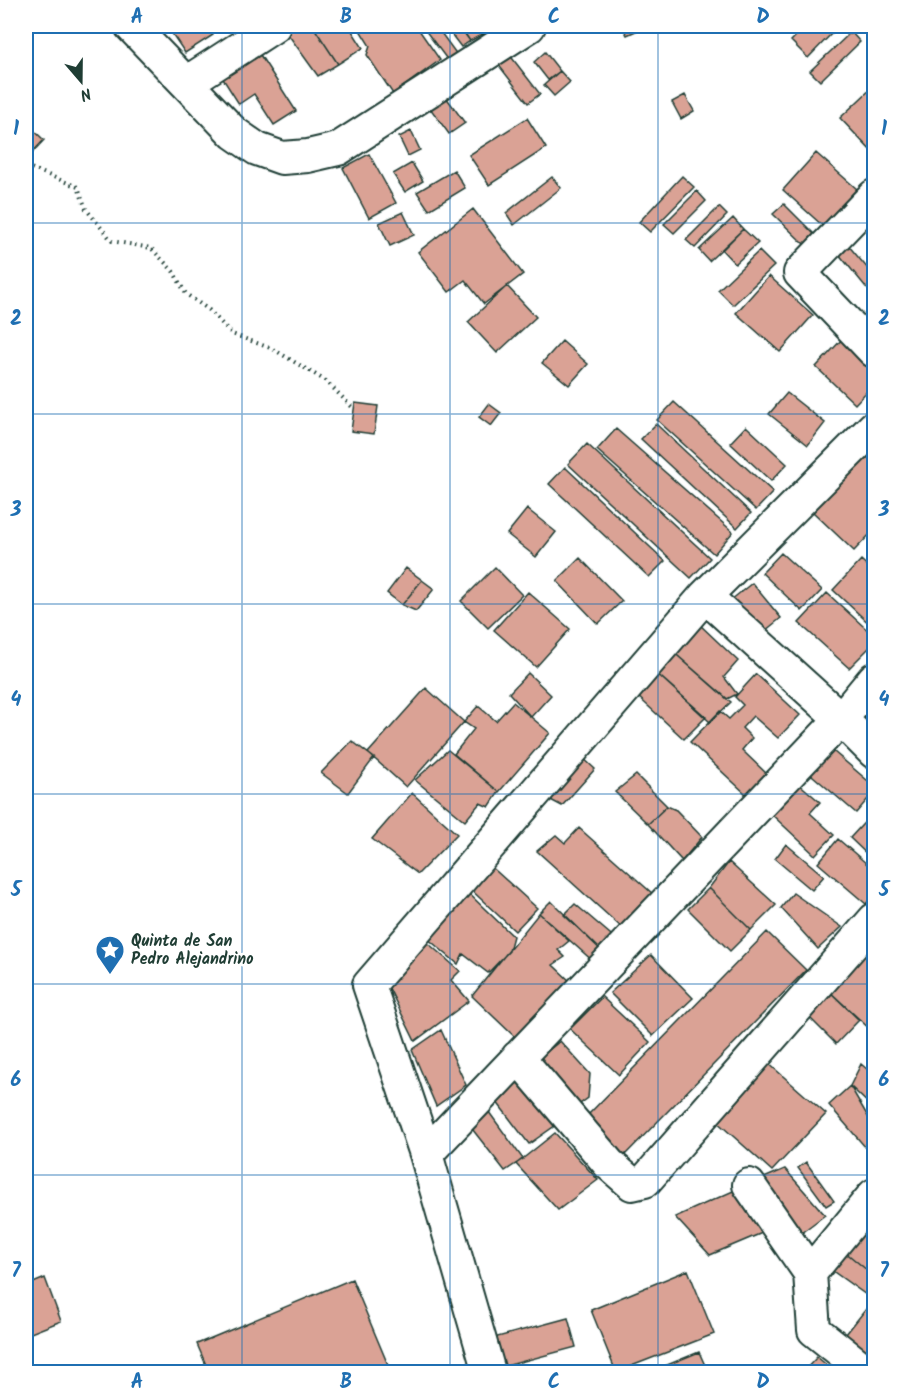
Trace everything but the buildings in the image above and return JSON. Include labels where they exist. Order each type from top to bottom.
[{"type":"street","points":[[131,26],[234,133],[257,149],[282,158],[308,156],[338,149],[529,26]]},
{"type":"street","points":[[186,83],[274,26]]},
{"type":"street","points":[[874,196],[800,273],[874,351]]},
{"type":"street","points":[[489,1372],[426,1154],[369,985],[705,596],[874,427]]},
{"type":"street","points":[[705,596],[841,719],[874,752]]},
{"type":"street","points":[[426,1154],[841,719],[874,680]]},
{"type":"street","points":[[518,1057],[609,1164],[632,1184],[645,1180],[874,920]]},
{"type":"street","points":[[749,1185],[810,1273],[814,1330],[867,1372]]},
{"type":"street","points":[[810,1273],[874,1195]]},
{"type":"path","points":[[26,166],[78,187],[86,209],[112,241],[151,248],[173,271],[186,294],[209,310],[232,334],[273,349],[326,381],[354,409]]},
{"type":"path","points":[[26,1372],[42,1366],[45,1372]]},
{"type":"place","name":"Quinta de San Pedro Alejandrino","points":[[110,976]]}]
